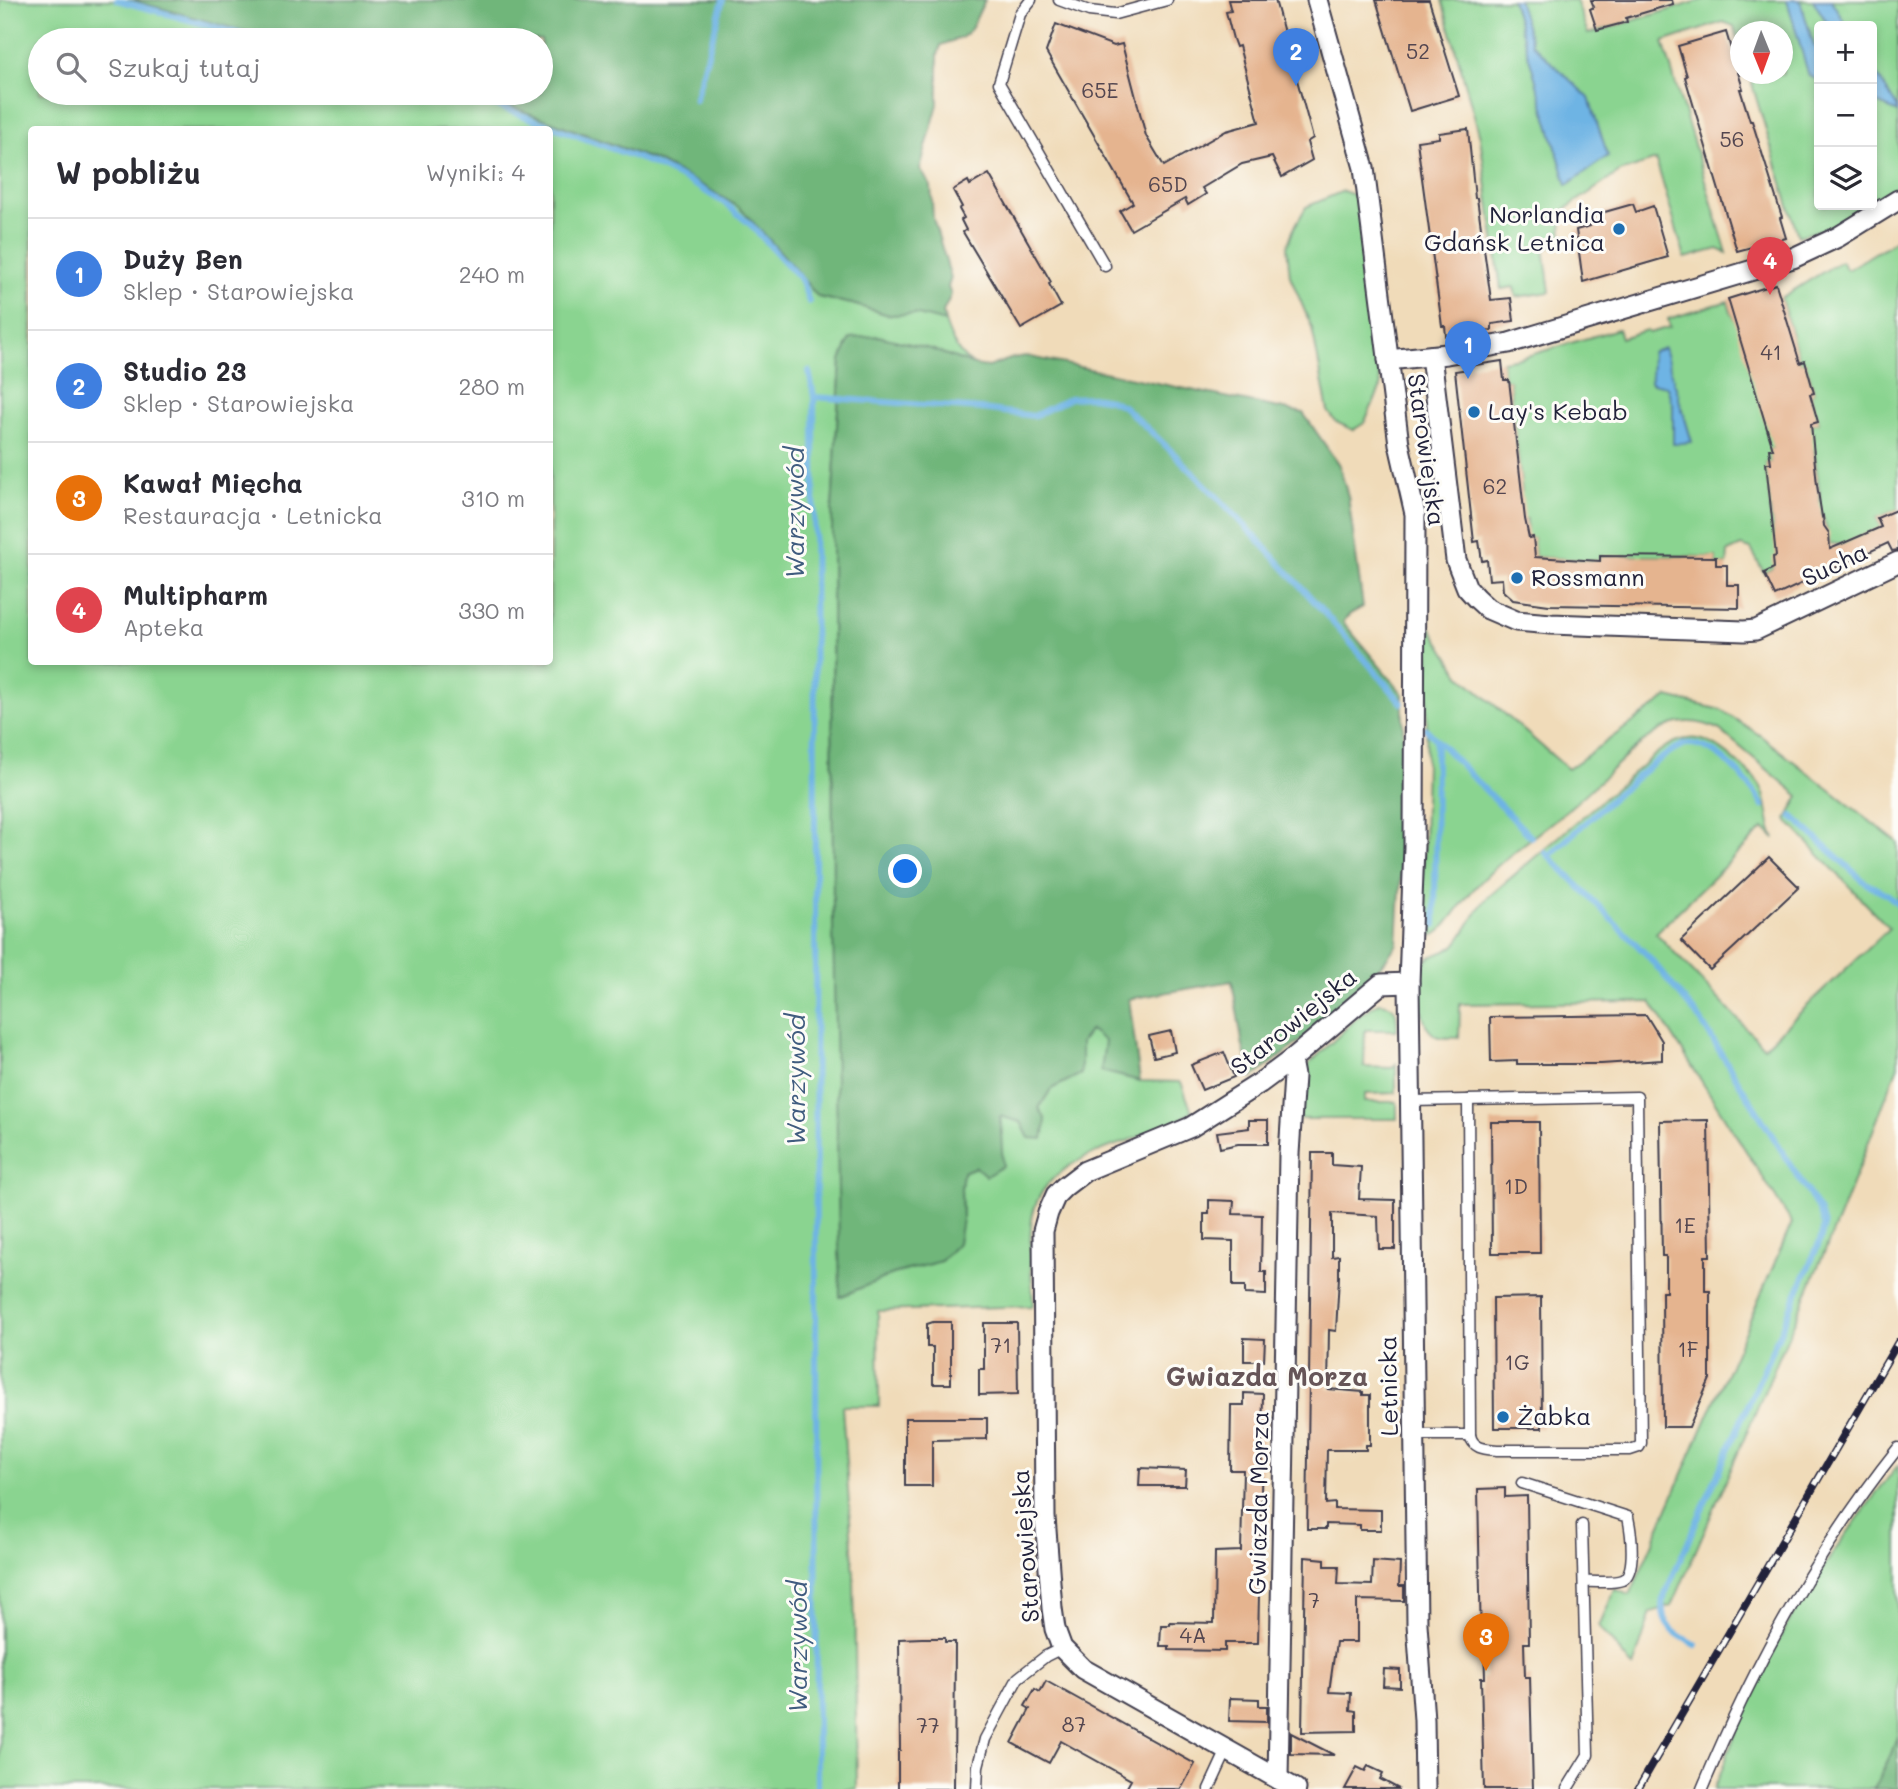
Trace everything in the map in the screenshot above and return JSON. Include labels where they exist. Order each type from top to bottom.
[{"type":"street","name":"Starowiejska","points":[[1296,1789],[1083,1669],[1062,1648],[1055,1629],[1052,1608],[1045,1517],[1043,1231],[1056,1195],[1085,1171],[1191,1127],[1291,1060],[1381,984],[1409,983],[1414,846],[1415,514],[1399,444],[1364,168],[1317,0]]},
{"type":"street","points":[[1388,360],[1508,343],[1793,258],[1838,237],[1898,200]]},
{"type":"street","name":"Starowiejska","points":[[1431,356],[1457,560],[1467,588],[1488,609],[1516,621],[1744,631],[1756,630],[1792,612]]},
{"type":"street","name":"Sucha","points":[[1792,612],[1898,562]]},
{"type":"street","name":"Letnicka","points":[[1409,983],[1416,1624],[1424,1720],[1425,1789]]},
{"type":"street","name":"Gwiazda Morza","points":[[1278,1779],[1289,1144],[1294,1076],[1291,1060]]},
{"type":"lane","points":[[1059,0],[1089,11],[1115,14],[1167,0]]},
{"type":"lane","points":[[1027,1],[1020,13],[999,83],[1105,266]]},
{"type":"lane","points":[[1410,1101],[1637,1097],[1639,1419],[1642,1438],[1639,1447],[1630,1450],[1507,1451],[1472,1443],[1468,1100]]},
{"type":"lane","points":[[1414,1435],[1470,1435]]},
{"type":"lane","points":[[1702,1789],[1739,1702],[1786,1614],[1846,1518],[1898,1448]]},
{"type":"lane","points":[[1522,1483],[1628,1517],[1632,1564],[1629,1574],[1621,1580],[1584,1581]]},
{"type":"lane","points":[[1567,1789],[1588,1755],[1582,1525]]},
{"type":"lane","points":[[977,1789],[978,1766],[985,1739],[1018,1678],[1062,1648]]},
{"type":"lane","points":[[1209,1789],[1227,1751]]},
{"type":"green space","points":[[0,0],[131,0],[232,28],[28,28],[28,105],[507,105],[657,161],[707,188],[740,208],[818,297],[889,315],[914,313],[945,322],[956,347],[974,365],[931,349],[841,360],[832,509],[833,927],[893,1274],[941,1261],[962,1219],[963,1172],[976,1167],[1002,1134],[1000,1116],[1021,1122],[1039,1108],[1051,1089],[1081,1074],[1081,1042],[1091,1029],[1106,1041],[1101,1071],[1140,1081],[1181,1082],[1192,1112],[1149,1133],[1086,1157],[1051,1181],[1039,1198],[1032,1219],[1030,1251],[1033,1306],[878,1311],[879,1406],[842,1406],[854,1575],[857,1789],[0,1789]]},
{"type":"green space","points":[[131,0],[985,0],[971,29],[963,37],[941,45],[938,55],[938,104],[920,169],[931,186],[933,218],[951,278],[948,287],[951,295],[943,312],[945,322],[914,314],[889,315],[818,297],[740,208],[657,161],[507,105],[553,105],[553,28],[232,28]]},
{"type":"green space","points":[[1442,0],[1576,0],[1588,34],[1702,0],[1898,0],[1898,185],[1877,198],[1877,21],[1814,21],[1814,210],[1857,210],[1826,229],[1798,236],[1752,84],[1793,84],[1793,21],[1730,21],[1730,25],[1723,22],[1663,42],[1727,253],[1718,249],[1685,258],[1656,160],[1620,172],[1561,212],[1562,245],[1544,248],[1550,292],[1516,297],[1514,287],[1501,289],[1480,137]]},
{"type":"green space","points":[[1343,191],[1357,196],[1381,387],[1364,423],[1353,430],[1336,422],[1328,411],[1312,328],[1290,276],[1287,247],[1306,207]]},
{"type":"green space","points":[[1898,239],[1898,509],[1877,518],[1881,528],[1846,543],[1830,544],[1819,507],[1814,450],[1786,452],[1785,448],[1770,449],[1771,463],[1766,463],[1768,482],[1772,483],[1769,496],[1775,508],[1770,509],[1778,556],[1774,568],[1764,573],[1751,549],[1741,546],[1728,552],[1727,565],[1716,565],[1716,557],[1644,556],[1643,561],[1638,561],[1637,556],[1624,556],[1623,561],[1614,561],[1612,556],[1612,562],[1602,562],[1601,555],[1600,561],[1535,557],[1533,538],[1526,538],[1527,519],[1522,519],[1518,492],[1522,491],[1509,380],[1504,380],[1502,361],[1618,329],[1621,338],[1647,330],[1649,333],[1670,327],[1668,319],[1728,301],[1731,312],[1791,430],[1818,422],[1810,394],[1814,392],[1805,362],[1800,363],[1781,298],[1841,261],[1847,270]]},
{"type":"green space","points":[[878,336],[931,349],[974,365],[988,367],[1026,356],[1303,413],[1339,465],[1348,496],[1363,607],[1350,614],[1343,622],[1403,694],[1403,837],[1397,944],[1384,962],[1311,1033],[1252,1078],[1243,1047],[1232,981],[1129,999],[1140,1081],[1101,1071],[1105,1041],[1090,1030],[1081,1042],[1081,1074],[1051,1089],[1039,1108],[1046,1120],[1043,1139],[1029,1138],[1021,1122],[1000,1116],[1003,1166],[986,1176],[976,1167],[963,1172],[962,1219],[958,1243],[941,1261],[893,1274],[840,1297],[833,927],[832,509],[841,360],[850,338]]},
{"type":"green space","points":[[1429,625],[1460,675],[1568,769],[1668,697],[1721,710],[1761,736],[1898,843],[1898,1066],[1839,1218],[1672,1606],[1651,1612],[1633,1668],[1599,1626],[1615,1589],[1630,1595],[1792,1223],[1651,1002],[1460,1004],[1459,1038],[1442,1037],[1430,1031],[1423,1015],[1420,993],[1423,965],[1430,958],[1455,945],[1486,899],[1657,753],[1679,740],[1690,739],[1699,739],[1718,747],[1756,779],[1763,791],[1775,839],[1764,828],[1656,933],[1764,1047],[1889,928],[1790,824],[1787,819],[1799,796],[1720,730],[1701,723],[1688,722],[1668,726],[1657,732],[1619,762],[1573,805],[1497,866],[1474,889],[1440,931],[1428,935],[1421,924],[1420,915]]},
{"type":"green space","points":[[1378,1003],[1393,1007],[1397,1030],[1365,1030],[1364,1067],[1392,1068],[1396,1064],[1396,1093],[1365,1094],[1365,1102],[1397,1102],[1397,1119],[1300,1119],[1303,1075],[1309,1064],[1360,1015]]},
{"type":"green space","points":[[1898,1465],[1898,1734],[1874,1789],[1714,1789],[1752,1693],[1772,1652],[1841,1542]]},
{"type":"green space","points":[[1898,1734],[1898,1789],[1874,1789],[1891,1754]]},
{"type":"water","points":[[1512,0],[1518,0],[1532,44],[1589,98],[1608,156],[1567,185]]},
{"type":"water","points":[[1787,0],[1800,0],[1814,46],[1814,78],[1809,76]]},
{"type":"water","points":[[1813,0],[1831,0],[1844,21],[1826,21]]},
{"type":"water","points":[[1877,74],[1898,109],[1898,112],[1877,103]]},
{"type":"water","points":[[1664,348],[1692,442],[1673,444],[1673,407],[1667,386],[1651,383],[1652,352]]},
{"type":"building","points":[[1228,0],[1275,0],[1313,138],[1307,142],[1312,160],[1282,177],[1272,157],[1242,164],[1202,188],[1206,194],[1188,205],[1185,199],[1131,230],[1120,211],[1133,203],[1046,52],[1056,24],[1114,46],[1122,44],[1146,136],[1164,166],[1226,131],[1259,122],[1239,46],[1236,47],[1226,12],[1231,11]]},
{"type":"building","points":[[1376,0],[1429,0],[1459,96],[1410,111]]},
{"type":"building","points":[[1591,0],[1672,0],[1673,4],[1626,18],[1627,22],[1597,30],[1590,9],[1594,7]]},
{"type":"building","points":[[1726,32],[1730,45],[1730,84],[1742,84],[1743,89],[1740,89],[1782,217],[1780,218],[1786,238],[1737,251],[1678,46]]},
{"type":"building","points":[[1468,129],[1475,198],[1491,300],[1511,298],[1514,321],[1492,324],[1492,330],[1446,336],[1445,326],[1442,326],[1417,141],[1439,138],[1439,133]]},
{"type":"building","points":[[989,174],[1051,282],[1049,284],[1061,306],[1021,329],[963,232],[966,230],[961,220],[964,218],[959,209],[962,207],[953,190],[968,181],[970,185]]},
{"type":"building","points":[[1633,204],[1636,212],[1653,206],[1668,257],[1583,282],[1576,230],[1590,226],[1587,217]]},
{"type":"building","points":[[1776,284],[1800,363],[1805,361],[1814,393],[1810,394],[1818,422],[1811,424],[1817,485],[1824,526],[1829,533],[1830,549],[1881,527],[1877,518],[1898,509],[1898,550],[1892,551],[1888,543],[1775,596],[1764,573],[1774,568],[1773,557],[1776,556],[1766,463],[1771,463],[1769,449],[1773,449],[1728,299]]},
{"type":"building","points":[[1502,361],[1504,380],[1509,380],[1525,519],[1529,538],[1533,537],[1535,557],[1600,561],[1600,556],[1716,557],[1716,565],[1727,565],[1727,585],[1739,585],[1739,608],[1549,605],[1513,600],[1503,591],[1502,579],[1489,580],[1487,560],[1482,561],[1479,541],[1474,542],[1455,371]]},
{"type":"building","points":[[1769,857],[1799,887],[1710,970],[1681,940]]},
{"type":"building","points":[[1646,1015],[1662,1041],[1662,1060],[1601,1064],[1491,1062],[1490,1017]]},
{"type":"building","points":[[1171,1031],[1175,1052],[1154,1057],[1149,1036]]},
{"type":"building","points":[[1224,1052],[1234,1077],[1202,1090],[1191,1065]]},
{"type":"building","points":[[1249,1120],[1268,1120],[1268,1144],[1238,1144],[1220,1148],[1217,1132],[1249,1128]]},
{"type":"building","points":[[1708,1120],[1710,1256],[1705,1256],[1705,1291],[1710,1291],[1710,1379],[1689,1427],[1663,1427],[1662,1292],[1666,1292],[1666,1256],[1662,1256],[1660,1121]]},
{"type":"building","points":[[1491,1122],[1539,1122],[1540,1253],[1492,1253]]},
{"type":"building","points":[[1312,1153],[1332,1153],[1332,1165],[1361,1167],[1359,1199],[1395,1200],[1395,1249],[1379,1249],[1378,1216],[1332,1213],[1332,1257],[1339,1256],[1339,1277],[1336,1331],[1329,1330],[1328,1389],[1370,1395],[1370,1445],[1366,1445],[1366,1450],[1327,1450],[1326,1504],[1335,1503],[1335,1509],[1381,1510],[1381,1530],[1360,1530],[1360,1525],[1326,1524],[1326,1529],[1307,1529]]},
{"type":"building","points":[[1209,1200],[1234,1201],[1233,1214],[1262,1215],[1261,1272],[1266,1272],[1266,1295],[1245,1294],[1245,1286],[1233,1286],[1233,1241],[1204,1240],[1204,1214],[1209,1214]]},
{"type":"building","points":[[1541,1297],[1542,1428],[1494,1428],[1493,1298]]},
{"type":"building","points":[[951,1322],[951,1384],[933,1384],[933,1347],[927,1347],[927,1324]]},
{"type":"building","points":[[984,1323],[1017,1323],[1018,1394],[979,1395],[979,1369],[984,1369]]},
{"type":"building","points":[[1244,1338],[1265,1339],[1264,1361],[1244,1361]]},
{"type":"building","points":[[1244,1393],[1263,1394],[1258,1643],[1225,1643],[1225,1651],[1169,1650],[1169,1646],[1160,1646],[1161,1625],[1170,1625],[1170,1622],[1214,1623],[1215,1552],[1241,1551],[1243,1470],[1230,1470],[1231,1405],[1244,1405]]},
{"type":"building","points":[[905,1418],[987,1418],[987,1439],[932,1440],[932,1486],[905,1486]]},
{"type":"building","points":[[1140,1468],[1186,1470],[1185,1486],[1139,1486]]},
{"type":"building","points":[[1505,1488],[1505,1497],[1527,1496],[1529,1643],[1524,1643],[1525,1677],[1530,1677],[1533,1789],[1484,1789],[1481,1678],[1485,1678],[1484,1644],[1481,1644],[1478,1489]]},
{"type":"building","points":[[1305,1557],[1325,1559],[1325,1566],[1339,1566],[1338,1584],[1372,1585],[1373,1561],[1400,1563],[1399,1586],[1404,1586],[1404,1601],[1357,1600],[1357,1642],[1336,1642],[1329,1692],[1351,1693],[1350,1710],[1356,1711],[1356,1731],[1302,1732]]},
{"type":"building","points":[[945,1638],[945,1642],[955,1642],[954,1789],[898,1789],[899,1639]]},
{"type":"building","points":[[1384,1669],[1400,1670],[1400,1687],[1383,1686]]},
{"type":"building","points":[[1046,1681],[1195,1764],[1181,1789],[1126,1789],[1131,1780],[1061,1741],[1049,1763],[1012,1743],[1030,1709],[1025,1706],[1035,1689],[1040,1692]]},
{"type":"building","points":[[1230,1698],[1259,1699],[1259,1706],[1267,1706],[1267,1722],[1229,1721]]},
{"type":"building","points":[[1291,1733],[1334,1755],[1291,1754]]},
{"type":"building","points":[[1368,1766],[1383,1773],[1380,1779],[1399,1789],[1345,1789],[1357,1767],[1365,1771]]},
{"type":"waterway","name":"Warzywód","points":[[117,0],[218,28]]},
{"type":"waterway","points":[[695,100],[723,0]]},
{"type":"waterway","name":"Warzywód","points":[[493,105],[551,126]]},
{"type":"waterway","name":"Warzywód","points":[[553,127],[648,162],[690,182],[726,204],[752,226],[802,281],[809,302]]},
{"type":"waterway","name":"Warzywód","points":[[809,371],[814,397],[817,1789]]},
{"type":"waterway","points":[[814,397],[982,409],[1034,416],[1070,398],[1092,397],[1110,400],[1123,406],[1197,476],[1267,550],[1402,703]]},
{"type":"waterway","points":[[1426,729],[1531,837]]},
{"type":"waterway","points":[[1435,925],[1436,739]]},
{"type":"waterway","points":[[1549,856],[1640,775],[1676,748],[1687,744],[1698,745],[1720,757],[1750,786],[1763,806]]},
{"type":"waterway","points":[[1792,816],[1867,884],[1887,894],[1898,904]]},
{"type":"waterway","points":[[1545,852],[1649,957],[1699,1018],[1820,1212],[1824,1226],[1820,1241],[1665,1594],[1663,1613],[1668,1626],[1696,1645]]},
{"type":"railway","points":[[1638,1789],[1898,1342]]},
{"type":"place","name":"Studio 23","points":[[1296,86]]},
{"type":"place","name":"Norlandia Gdańsk Letnica","points":[[1619,229]]},
{"type":"place","name":"Multipharm","points":[[1770,295]]},
{"type":"place","name":"Duży Ben","points":[[1468,379]]},
{"type":"place","name":"Lay's Kebab","points":[[1474,412]]},
{"type":"place","name":"Rossmann","points":[[1517,578]]},
{"type":"place","name":"Żabka","points":[[1503,1417]]},
{"type":"place","name":"Kawał Mięcha","points":[[1486,1671]]},
{"type":"district","name":"Gwiazda Morza","points":[[1267,1377]]}]
